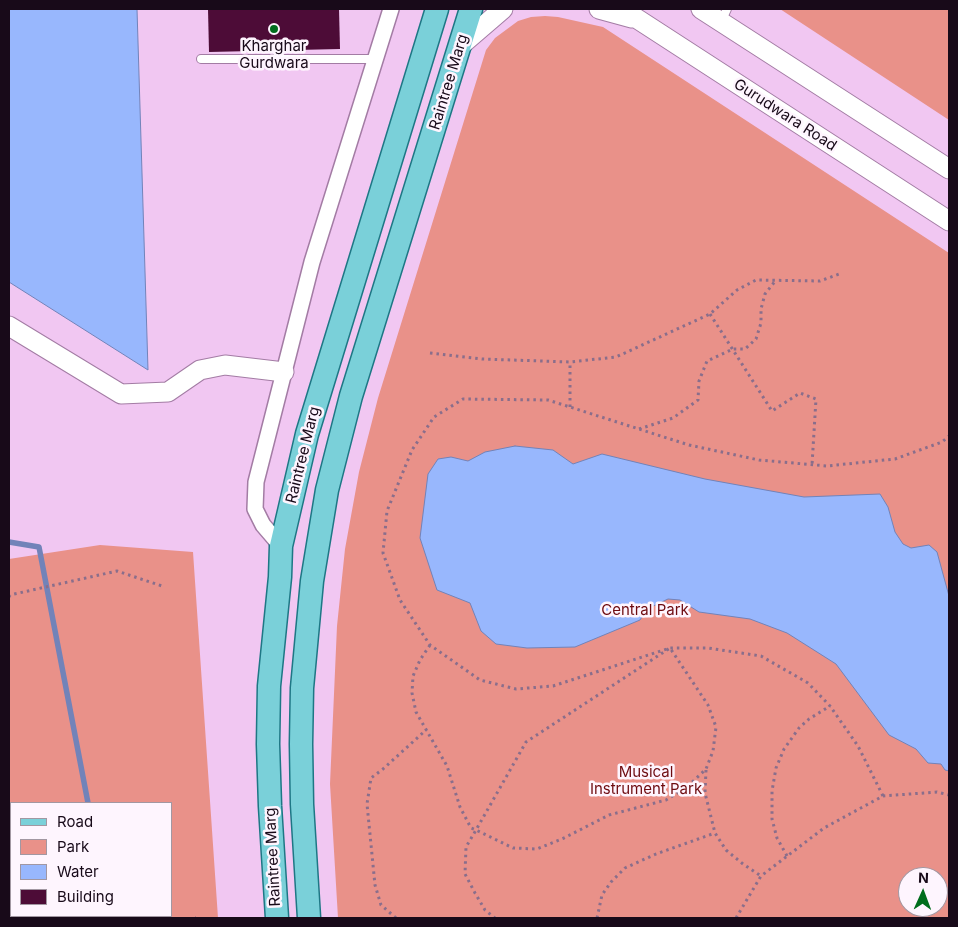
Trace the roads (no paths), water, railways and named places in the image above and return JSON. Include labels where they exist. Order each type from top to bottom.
[{"type":"main road","name":"Raintree Marg","points":[[276,918],[268,744],[269,686],[280,577],[281,546],[307,434],[437,9]]},
{"type":"main road","name":"Raintree Marg","points":[[310,918],[302,804],[302,706],[312,581],[327,490],[351,396],[471,9]]},
{"type":"street","points":[[281,546],[263,525],[255,508],[256,482],[312,262],[391,9]]},
{"type":"street","points":[[460,46],[503,9]]},
{"type":"street","points":[[598,9],[638,20]]},
{"type":"street","name":"Gurudwara Road","points":[[622,9],[949,221]]},
{"type":"street","points":[[701,9],[724,15],[949,170]]},
{"type":"street","points":[[9,326],[121,394],[168,392],[200,370],[226,365],[284,372]]},
{"type":"lane","points":[[201,59],[375,59]]},
{"type":"water","points":[[9,9],[137,9],[148,370],[9,282]]},
{"type":"water","points":[[515,446],[553,450],[573,464],[602,454],[705,479],[804,497],[880,494],[888,507],[895,532],[903,544],[911,548],[929,545],[937,552],[949,596],[949,771],[945,770],[941,764],[928,763],[916,749],[889,735],[836,664],[787,633],[750,619],[699,612],[680,600],[668,599],[647,609],[640,620],[575,647],[527,648],[496,644],[481,631],[470,603],[437,590],[420,538],[428,474],[438,459],[451,457],[468,461],[485,452]]},
{"type":"water","points":[[9,855],[10,917],[38,918],[9,918]]},
{"type":"waterway","points":[[9,542],[39,547],[88,802]]},
{"type":"place","name":"Kharghar Gurdwara","points":[[274,29]]},
{"type":"park label","name":"Central Park","points":[[645,610]]},
{"type":"park label","name":"Musical Instrument Park","points":[[646,780]]}]
